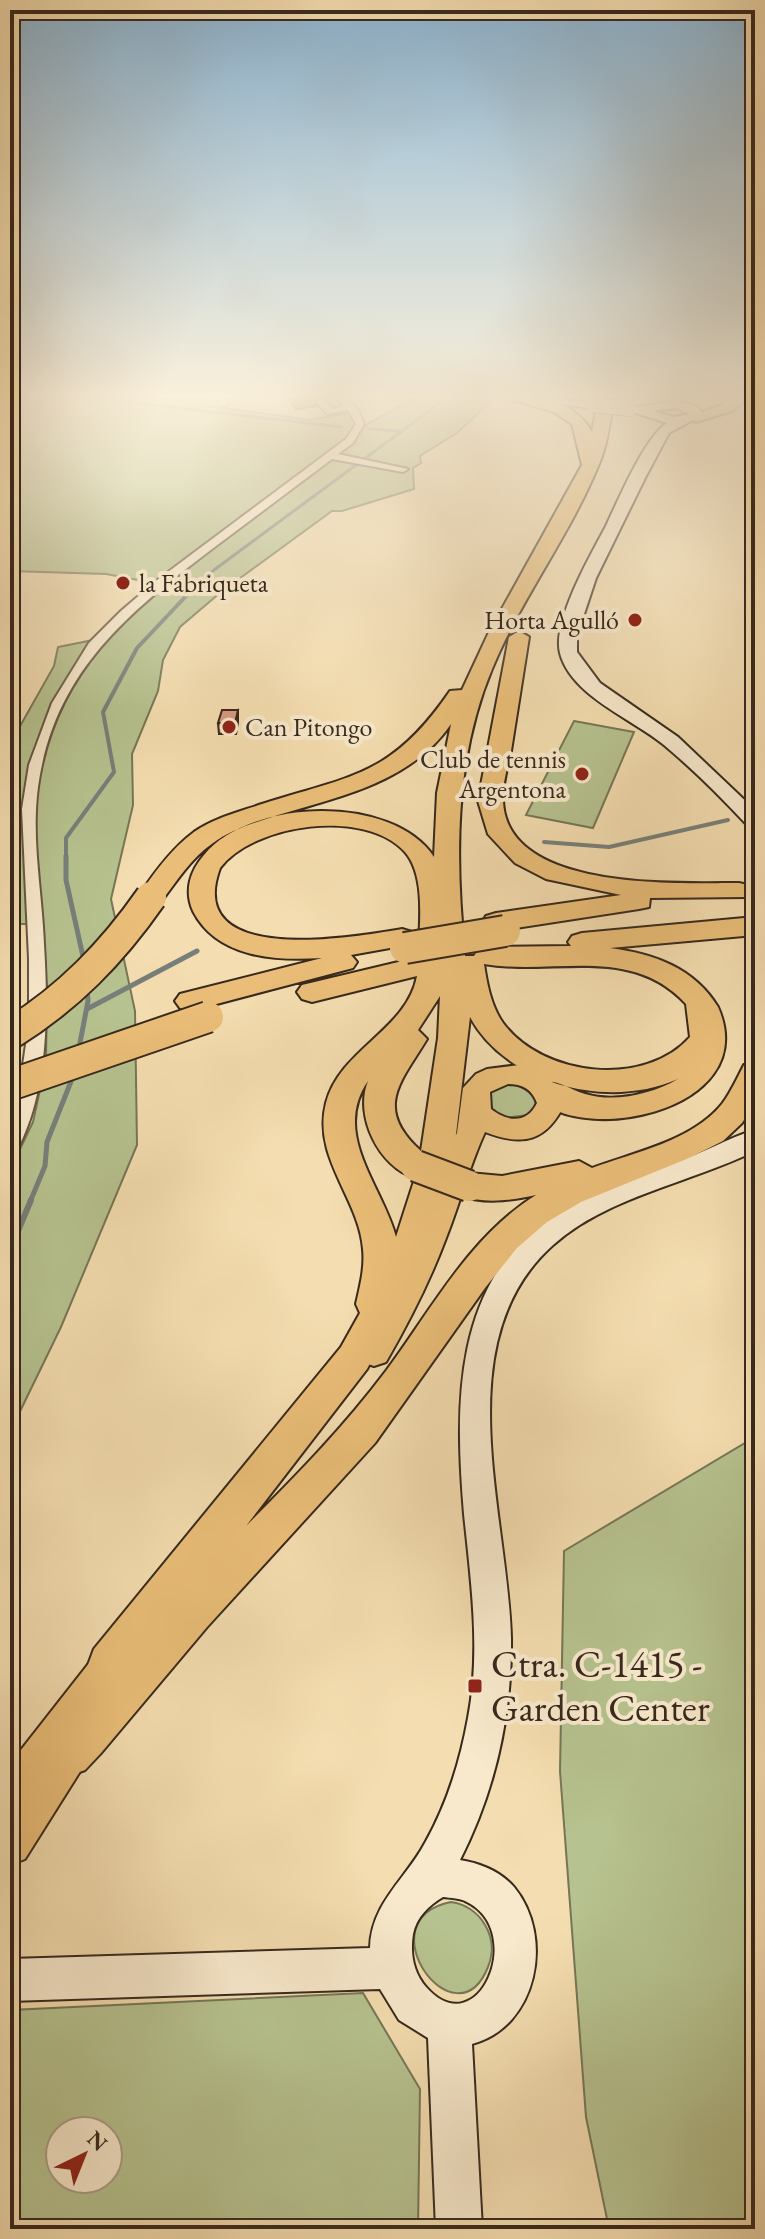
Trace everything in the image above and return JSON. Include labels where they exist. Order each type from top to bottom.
[{"type":"highway","points":[[574,498],[460,731],[451,775],[447,837],[475,998],[483,1018],[500,1039],[521,1054],[567,1074],[619,1081],[646,1079],[685,1065],[705,1039],[702,1004]]},
{"type":"highway","points":[[588,498],[507,639],[490,801],[493,819],[502,836],[533,862],[585,882],[750,897]]},
{"type":"highway","points":[[10,1034],[84,980],[104,960],[179,860],[206,836],[265,811],[369,779],[416,752],[443,723],[481,656],[507,639]]},
{"type":"highway","points":[[193,1570],[204,1537],[327,1379],[370,1314],[382,1275],[380,1233],[341,1141],[342,1103],[362,1066],[417,1011],[425,999],[432,974],[431,896],[424,861],[416,848],[389,830],[348,819],[286,822],[246,835],[227,847],[204,876],[203,907],[215,924],[257,945],[317,950],[406,951],[469,950],[620,958],[649,965],[675,977],[702,1004],[718,1035],[717,1053],[699,1082],[680,1096],[638,1107],[597,1108],[548,1091]]},
{"type":"highway","points":[[10,1062],[501,927],[693,910],[750,897]]},
{"type":"highway","points":[[469,950],[755,926]]},
{"type":"highway","points":[[469,950],[464,996],[469,1025],[489,1053],[519,1074]]},
{"type":"highway","points":[[469,950],[436,1011],[395,1059],[378,1096],[378,1115],[385,1133],[416,1166],[460,1182],[502,1189],[536,1184],[668,1146],[720,1118],[751,1081]]},
{"type":"highway","points":[[110,1665],[193,1570],[323,1400],[354,1358],[398,1281],[429,1193],[446,1108],[455,1002],[469,950]]},
{"type":"highway","points":[[10,1085],[199,1009]]},
{"type":"highway","points":[[68,1753],[107,1715],[191,1613],[333,1465],[384,1403],[479,1269],[506,1237],[538,1209],[602,1178],[681,1150],[715,1129],[738,1106],[751,1081]]},
{"type":"main road","points":[[10,1844],[193,1570],[298,1455],[369,1359],[418,1272],[477,1148],[516,1130],[536,1125],[546,1117],[551,1106],[548,1091],[536,1080],[519,1074],[497,1075],[483,1081],[475,1092],[471,1133],[460,1182]]},
{"type":"main road","points":[[475,1108],[491,1123],[516,1130]]},
{"type":"main road","points":[[10,1798],[110,1665]]},
{"type":"street","points":[[10,1147],[22,1119],[35,1060],[38,997],[29,807],[35,765],[47,727],[68,684],[95,643],[160,583],[278,498]]},
{"type":"street","points":[[623,498],[573,613],[566,639],[567,650],[586,680],[658,731],[708,773],[755,822]]},
{"type":"street","points":[[458,1827],[466,1859],[478,1882],[498,1900],[512,1924],[517,1963],[512,1982],[492,2011],[479,2019],[449,2024],[420,2011],[399,1985],[393,1968],[393,1926],[404,1901],[424,1883],[458,1827],[491,1689],[489,1590],[474,1389],[491,1310],[507,1278],[539,1241],[573,1215],[717,1159],[755,1140]]},
{"type":"street","points":[[424,1883],[451,1876],[478,1882]]},
{"type":"street","points":[[10,1980],[393,1968]]},
{"type":"street","points":[[449,2024],[459,2229]]},
{"type":"green space","points":[[10,498],[383,498],[332,511],[221,592],[180,627],[163,660],[158,691],[132,754],[133,805],[111,899],[135,1011],[137,1145],[61,1327],[10,1432],[10,1170],[33,1122],[46,1063],[47,986],[40,924],[10,924],[10,744],[54,666],[58,647],[93,640],[154,583],[106,574],[10,571]]},
{"type":"green space","name":"Club de tennis Argentona","points":[[574,721],[634,732],[593,828],[526,815]]},
{"type":"green space","points":[[505,1083],[522,1085],[533,1094],[536,1105],[528,1115],[505,1118],[491,1111],[488,1094]]},
{"type":"green space","points":[[755,1437],[755,2229],[616,2229],[607,2219],[586,2117],[560,1771],[564,1551]]},
{"type":"green space","points":[[451,1902],[462,1905],[479,1917],[492,1945],[488,1967],[474,1988],[456,1993],[439,1986],[424,1971],[416,1952],[415,1931],[426,1913]]},
{"type":"green space","points":[[363,1993],[420,2089],[418,2229],[10,2229],[11,2010]]},
{"type":"building","points":[[222,710],[238,710],[235,723],[218,723]]},
{"type":"waterway","points":[[187,595],[214,570],[311,498]]},
{"type":"waterway","points":[[84,961],[66,880],[66,838],[114,772],[103,712],[137,648],[187,595]]},
{"type":"waterway","points":[[544,842],[609,847],[728,820]]},
{"type":"waterway","points":[[87,1009],[197,951]]},
{"type":"waterway","points":[[79,1048],[88,1001],[87,987]]},
{"type":"waterway","points":[[30,1202],[45,1166],[47,1142],[74,1074]]},
{"type":"waterway","points":[[10,1250],[31,1200]]},
{"type":"place","name":"la Fabriqueta","points":[[123,583]]},
{"type":"place","name":"Horta Agulló","points":[[635,620]]},
{"type":"place","name":"Can Pitongo","points":[[229,727]]},
{"type":"place","name":"Club de tennis Argentona","points":[[582,774]]},
{"type":"place","name":"Ctra. C-1415 - Garden Center","points":[[475,1686]]}]
